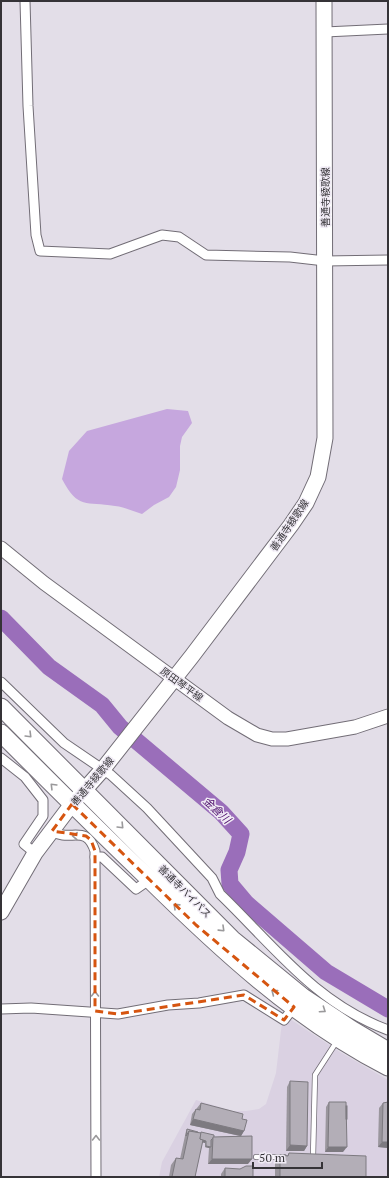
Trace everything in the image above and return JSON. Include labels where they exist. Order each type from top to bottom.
[{"type":"highway","name":"善通寺バイパス","points":[[1,707],[232,939],[303,997],[351,1029],[388,1051]]},
{"type":"highway","name":"善通寺バイパス","points":[[1,733],[149,880],[222,949],[294,1007],[339,1038],[388,1068]]},
{"type":"main road","name":"善通寺綾歌線","points":[[1,912],[35,853],[72,804],[106,766],[291,525],[306,503],[318,478],[325,438],[324,1]]},
{"type":"main road","name":"原田琴平線","points":[[1,548],[44,583],[246,730],[272,739],[287,739],[355,727],[388,716]]},
{"type":"street","points":[[25,1],[28,106],[36,235],[40,251],[110,254],[162,235],[170,234],[190,243],[206,256],[290,257],[325,261],[388,260]]},
{"type":"street","points":[[324,32],[388,29]]},
{"type":"street","points":[[1,682],[64,743],[106,766],[212,878],[220,894],[314,988],[353,1015],[388,1030]]},
{"type":"street","points":[[1,758],[25,777],[43,800],[43,816],[24,844],[35,853]]},
{"type":"street","points":[[52,831],[62,835],[86,836],[91,840],[95,857],[96,1177]]},
{"type":"street","points":[[95,857],[102,857],[136,889],[149,880]]},
{"type":"street","points":[[1,1009],[31,1008],[95,1011],[118,1014],[168,1005],[199,1003],[244,994],[284,1020],[294,1007]]},
{"type":"lane","points":[[313,1157],[315,1075],[339,1038]]},
{"type":"lane","points":[[256,1157],[292,1157]]},
{"type":"lane","points":[[306,1157],[321,1158]]},
{"type":"highlighted area","points":[[72,804],[196,925],[294,1007],[284,1020],[244,995],[118,1014],[95,1011],[95,851],[91,840],[86,836],[52,831]]},
{"type":"shaded area","points":[[167,409],[188,411],[192,423],[182,437],[180,446],[180,470],[176,487],[169,497],[154,505],[142,514],[125,508],[84,502],[73,496],[62,479],[69,451],[87,431]]},
{"type":"shaded area","points":[[290,1019],[340,1052],[388,1080],[388,1177],[159,1177],[162,1162],[196,1100],[233,1111],[259,1109],[266,1104],[276,1073],[282,1022],[288,1023]]},
{"type":"building","points":[[290,1081],[308,1082],[307,1146],[290,1145]]},
{"type":"building","points":[[329,1102],[346,1102],[347,1147],[328,1147]]},
{"type":"building","points":[[388,1102],[388,1142],[382,1142],[383,1103]]},
{"type":"building","points":[[201,1103],[243,1114],[242,1119],[247,1120],[244,1131],[193,1119],[196,1109],[200,1110]]},
{"type":"building","points":[[347,1106],[347,1119],[346,1119]]},
{"type":"building","points":[[187,1129],[198,1133],[189,1131],[186,1136]]},
{"type":"building","points":[[189,1131],[201,1133],[200,1139],[203,1140],[195,1177],[172,1177],[176,1158],[183,1159]]},
{"type":"building","points":[[201,1132],[214,1135],[211,1140],[211,1147],[206,1146],[206,1141],[200,1139]]},
{"type":"building","points":[[252,1136],[252,1159],[212,1159],[213,1137]]},
{"type":"building","points":[[289,1153],[366,1156],[366,1177],[280,1177],[280,1155],[288,1156]]},
{"type":"building","points":[[246,1166],[253,1166],[253,1177],[225,1177],[225,1168],[240,1169]]},
{"type":"waterway","name":"金倉川","points":[[1,618],[49,667],[102,705],[120,727],[221,812],[241,834],[237,852],[229,870],[230,884],[246,903],[326,972],[388,1009]]}]
